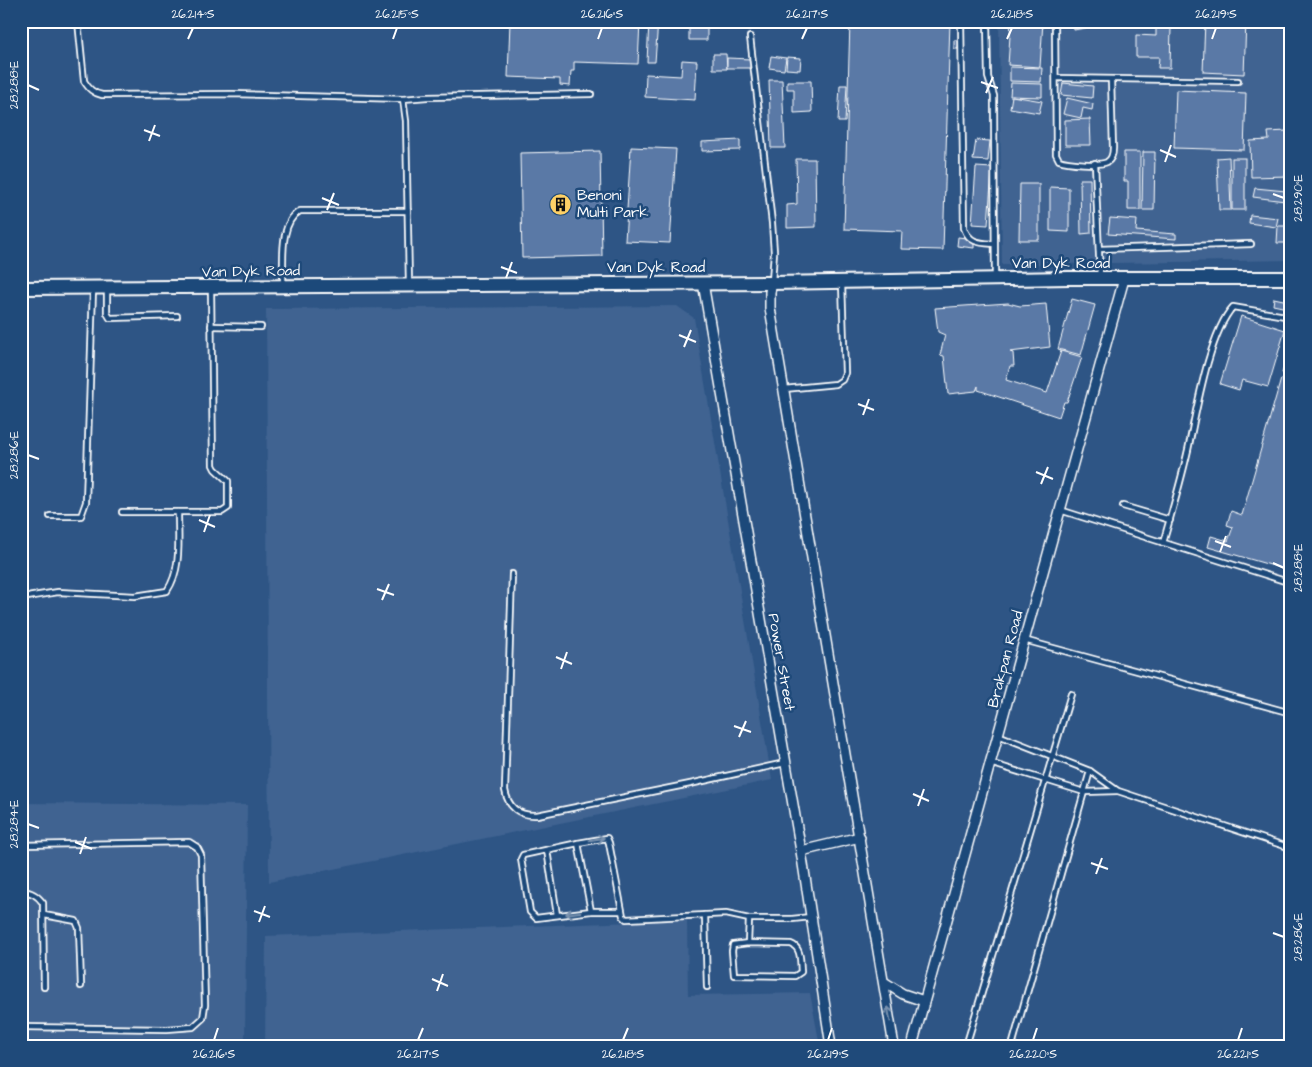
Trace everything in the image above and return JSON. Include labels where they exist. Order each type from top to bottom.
[{"type":"main road","name":"Van Dyk Road","points":[[21,288],[1291,278]]},
{"type":"street","name":"Brakpan Road","points":[[912,1046],[1124,280]]},
{"type":"street","name":"Power Street","points":[[703,283],[800,851],[831,1046]]},
{"type":"street","points":[[772,283],[770,308],[894,1046]]},
{"type":"street","points":[[800,851],[860,837]]},
{"type":"street","points":[[884,982],[903,994],[924,1001]]},
{"type":"lane","points":[[78,21],[84,81],[88,88],[102,95],[233,94],[403,99],[427,96],[590,94]]},
{"type":"lane","points":[[962,21],[964,228],[966,234],[975,242],[994,244]]},
{"type":"lane","points":[[987,21],[988,77],[994,103],[995,280]]},
{"type":"lane","points":[[1055,21],[1057,158],[1063,162],[1106,162],[1112,154],[1111,80]]},
{"type":"lane","points":[[750,37],[772,223],[774,252],[772,283]]},
{"type":"lane","points":[[1056,78],[1238,81]]},
{"type":"lane","points":[[403,99],[406,121],[408,285]]},
{"type":"lane","points":[[1095,163],[1100,279]]},
{"type":"lane","points":[[283,286],[286,230],[290,221],[300,211],[408,211]]},
{"type":"lane","points":[[1099,249],[1251,244]]},
{"type":"lane","points":[[784,389],[836,384],[842,380],[845,373],[842,282]]},
{"type":"lane","points":[[50,516],[81,516],[86,502],[93,288]]},
{"type":"lane","points":[[106,288],[107,313],[110,318],[177,316]]},
{"type":"lane","points":[[122,512],[222,512],[228,508],[228,481],[215,469],[213,464],[211,288]]},
{"type":"lane","points":[[1163,543],[1181,480],[1208,365],[1226,314],[1233,307],[1291,317]]},
{"type":"lane","points":[[211,326],[261,327]]},
{"type":"lane","points":[[1123,506],[1170,520]]},
{"type":"lane","points":[[1060,510],[1291,583]]},
{"type":"lane","points":[[21,598],[58,592],[135,596],[167,592],[173,582],[178,560],[178,512]]},
{"type":"lane","points":[[512,574],[505,790],[506,797],[514,809],[521,814],[538,815],[785,763]]},
{"type":"lane","points":[[1024,640],[1291,713]]},
{"type":"lane","points":[[966,1046],[1051,755],[1071,694]]},
{"type":"lane","points":[[998,735],[1090,771],[1118,791],[1291,848]]},
{"type":"lane","points":[[990,763],[1084,792],[1118,791]]},
{"type":"lane","points":[[1012,1046],[1090,771]]},
{"type":"lane","points":[[622,911],[591,911],[536,918],[530,912],[520,864],[523,855],[604,838],[608,840],[622,911],[626,919],[726,914],[748,919],[811,917]]},
{"type":"lane","points":[[21,845],[189,842],[197,847],[201,855],[205,1006],[203,1018],[193,1027],[167,1029],[21,1027]]},
{"type":"lane","points":[[578,843],[591,911]]},
{"type":"lane","points":[[547,850],[557,915]]},
{"type":"lane","points":[[21,891],[32,892],[44,904],[44,987]]},
{"type":"lane","points":[[44,915],[76,921],[79,928],[81,986]]},
{"type":"lane","points":[[705,916],[707,987]]},
{"type":"lane","points":[[748,919],[748,943]]},
{"type":"lane","points":[[748,943],[791,944],[796,946],[799,950],[801,972],[795,976],[734,975],[733,945],[748,943]]},
{"type":"shaded area","points":[[999,21],[1291,21],[1291,260],[1002,265]]},
{"type":"shaded area","points":[[677,306],[694,318],[772,780],[269,882],[266,309]]},
{"type":"shaded area","points":[[21,803],[247,805],[245,1046],[21,1046]]},
{"type":"shaded area","points":[[687,920],[688,995],[810,993],[820,1046],[265,1046],[266,936]]},
{"type":"building","points":[[510,21],[640,21],[638,64],[574,62],[570,86],[560,85],[560,79],[508,77]]},
{"type":"building","points":[[649,21],[658,21],[655,62],[647,62]]},
{"type":"building","points":[[675,21],[686,21],[687,28],[675,28]]},
{"type":"building","points":[[689,21],[729,21],[730,26],[707,27],[707,40],[689,40]]},
{"type":"building","points":[[850,21],[950,21],[943,250],[901,249],[902,231],[844,229]]},
{"type":"building","points":[[1011,21],[1043,21],[1040,67],[1008,65]]},
{"type":"building","points":[[1073,21],[1094,21],[1095,26],[1074,30]]},
{"type":"building","points":[[1205,21],[1246,21],[1244,74],[1203,72]]},
{"type":"building","points":[[1156,26],[1171,27],[1170,68],[1158,68],[1159,57],[1136,57],[1136,35],[1156,36]]},
{"type":"building","points":[[954,40],[959,40],[958,49],[954,49]]},
{"type":"building","points":[[713,54],[726,54],[727,69],[713,69]]},
{"type":"building","points":[[771,56],[786,58],[784,70],[769,68]]},
{"type":"building","points":[[787,57],[801,58],[800,70],[786,69]]},
{"type":"building","points":[[727,58],[751,59],[750,68],[727,68]]},
{"type":"building","points":[[682,60],[697,61],[695,100],[645,97],[646,74],[681,76]]},
{"type":"building","points":[[1010,67],[1042,68],[1041,82],[1010,81]]},
{"type":"building","points":[[769,80],[782,80],[785,148],[771,148]]},
{"type":"building","points":[[787,81],[811,81],[812,112],[794,113],[794,89],[787,89]]},
{"type":"building","points":[[1011,83],[1042,84],[1042,97],[1010,96]]},
{"type":"building","points":[[1063,83],[1093,86],[1092,98],[1061,95]]},
{"type":"building","points":[[840,85],[847,85],[845,122],[838,122]]},
{"type":"building","points":[[1176,90],[1246,93],[1244,150],[1174,148]]},
{"type":"building","points":[[1012,96],[1042,101],[1039,113],[1010,108]]},
{"type":"building","points":[[1067,98],[1093,104],[1092,110],[1083,108],[1081,118],[1063,114]]},
{"type":"building","points":[[1090,119],[1091,145],[1065,145],[1065,120]]},
{"type":"building","points":[[1287,131],[1288,176],[1251,177],[1250,141],[1269,140],[1268,132]]},
{"type":"building","points":[[740,140],[740,150],[702,151],[702,142]]},
{"type":"building","points":[[976,140],[990,141],[988,161],[973,160]]},
{"type":"building","points":[[631,147],[676,149],[670,243],[625,241]]},
{"type":"building","name":"Benoni Multi Park","points":[[600,151],[602,256],[522,258],[520,153]]},
{"type":"building","points":[[1124,152],[1140,152],[1140,210],[1128,210],[1128,181],[1124,181]]},
{"type":"building","points":[[1143,152],[1155,152],[1154,210],[1142,210]]},
{"type":"building","points":[[1229,157],[1231,210],[1219,210],[1217,158]]},
{"type":"building","points":[[1232,158],[1245,158],[1245,210],[1232,210]]},
{"type":"building","points":[[796,159],[815,159],[816,227],[787,228],[787,205],[797,204]]},
{"type":"building","points":[[976,167],[992,168],[988,225],[972,224]]},
{"type":"building","points":[[1080,179],[1090,179],[1091,233],[1081,234]]},
{"type":"building","points":[[1020,184],[1039,184],[1039,240],[1019,240]]},
{"type":"building","points":[[1050,187],[1069,188],[1069,232],[1050,231]]},
{"type":"building","points":[[1255,188],[1286,191],[1285,201],[1253,197]]},
{"type":"building","points":[[1250,215],[1278,218],[1276,227],[1249,223]]},
{"type":"building","points":[[1110,218],[1137,220],[1136,231],[1176,234],[1176,239],[1108,234]]},
{"type":"building","points":[[1278,226],[1291,226],[1291,243],[1277,243]]},
{"type":"building","points":[[958,237],[974,239],[974,248],[957,246]]},
{"type":"building","points":[[1274,298],[1288,301],[1287,308],[1273,305]]},
{"type":"building","points":[[1072,299],[1095,305],[1081,355],[1058,349]]},
{"type":"building","points":[[1008,303],[1020,306],[1046,304],[1050,347],[1010,352],[1013,353],[1014,366],[1010,366],[1006,380],[1047,393],[1061,351],[1082,357],[1067,402],[1064,402],[1059,417],[978,390],[978,386],[976,391],[948,394],[944,356],[940,355],[945,335],[938,332],[935,308]]},
{"type":"building","points":[[1241,316],[1285,330],[1268,387],[1242,380],[1239,390],[1220,384]]},
{"type":"building","points":[[1291,346],[1291,376],[1282,373]]},
{"type":"building","points":[[1281,379],[1291,381],[1291,571],[1208,547],[1211,536],[1228,541],[1233,527],[1227,525],[1231,511],[1242,515]]},
{"type":"place","name":"Benoni Multi Park","points":[[561,204]]}]
